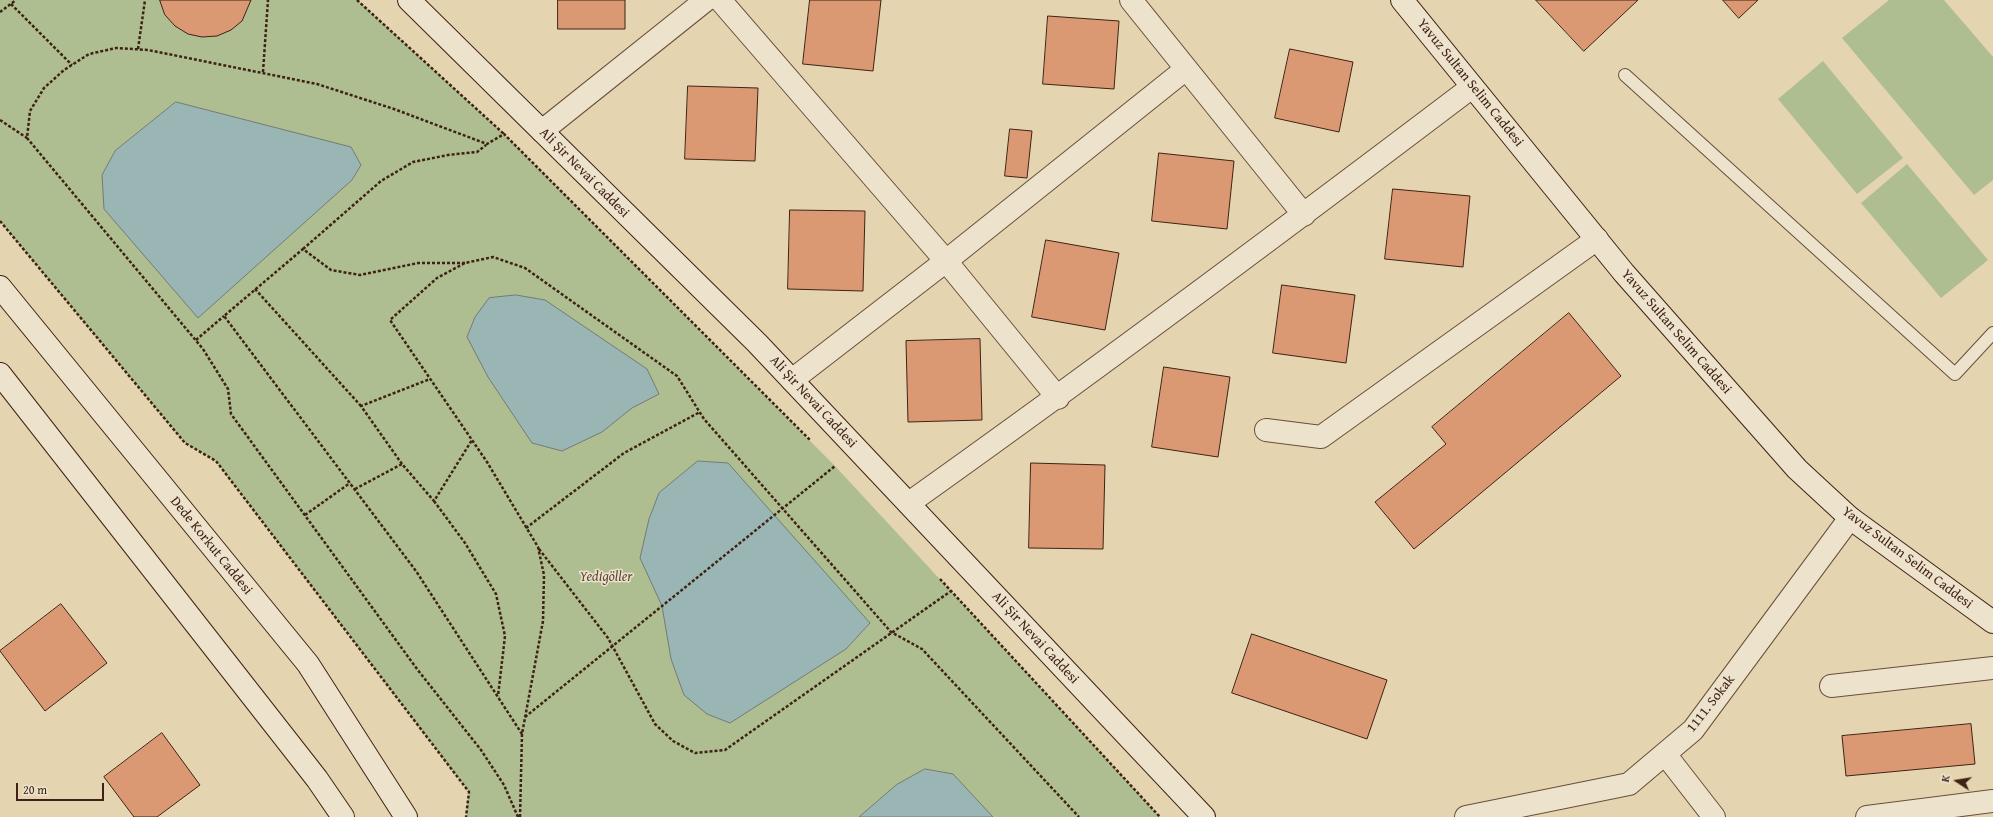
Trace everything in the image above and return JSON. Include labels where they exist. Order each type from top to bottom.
[{"type":"street","name":"Ali Şir Nevai Caddesi","points":[[409,0],[757,343],[1204,817]]},
{"type":"street","points":[[542,131],[706,0]]},
{"type":"street","points":[[720,0],[946,261],[1058,398]]},
{"type":"street","points":[[1131,0],[1304,215]]},
{"type":"street","name":"Yavuz Sultan Selim Caddesi","points":[[1402,0],[1624,273],[1797,469],[1850,518],[1993,622]]},
{"type":"street","points":[[792,380],[946,261],[1186,69]]},
{"type":"street","points":[[909,503],[1058,398],[1304,215],[1472,87]]},
{"type":"street","points":[[1266,430],[1321,438],[1597,239]]},
{"type":"street","name":"Dede Korkut Caddesi","points":[[0,287],[308,664],[406,817]]},
{"type":"street","points":[[0,374],[317,779],[344,817]]},
{"type":"street","name":"1111. Sokak","points":[[1466,817],[1629,784],[1693,730],[1850,518]]},
{"type":"street","points":[[1831,686],[1993,668]]},
{"type":"street","points":[[1665,754],[1714,817]]},
{"type":"street","points":[[1867,817],[1993,801]]},
{"type":"lane","points":[[1625,75],[1955,374],[1993,333]]},
{"type":"path","points":[[0,12],[16,0]]},
{"type":"path","points":[[138,49],[145,0]]},
{"type":"path","points":[[263,72],[269,0]]},
{"type":"path","points":[[357,0],[504,134],[812,443]]},
{"type":"path","points":[[11,4],[72,65]]},
{"type":"path","points":[[27,138],[30,111],[44,88],[72,65],[89,54],[116,48],[138,49],[263,72],[317,84],[394,109],[487,144]]},
{"type":"path","points":[[0,120],[27,138],[196,340],[228,389],[231,414],[417,669],[481,750],[504,785],[519,817]]},
{"type":"path","points":[[196,340],[381,181],[413,162],[448,155],[477,152],[504,134]]},
{"type":"path","points":[[0,221],[185,443],[216,461],[469,792],[466,817]]},
{"type":"path","points":[[303,249],[331,270],[360,275],[418,263],[465,263],[493,257],[525,268],[677,376],[704,419],[891,632],[922,649],[1079,817]]},
{"type":"path","points":[[465,263],[437,278],[390,320],[472,440],[538,547],[608,638],[655,724],[673,741],[695,753],[725,750],[951,591]]},
{"type":"path","points":[[255,290],[361,406],[402,464],[434,501],[465,543],[496,594],[505,636],[498,697]]},
{"type":"path","points":[[224,316],[416,571],[522,734]]},
{"type":"path","points":[[361,406],[430,379]]},
{"type":"path","points":[[526,528],[624,453],[700,412]]},
{"type":"path","points":[[434,501],[472,440]]},
{"type":"path","points":[[829,460],[840,471]]},
{"type":"path","points":[[355,489],[402,464]]},
{"type":"path","points":[[525,717],[835,466]]},
{"type":"path","points":[[305,515],[350,483]]},
{"type":"path","points":[[519,817],[522,734],[543,621],[544,576],[538,547]]},
{"type":"path","points":[[936,574],[1160,817]]},
{"type":"green space","name":"Yedigöller","points":[[0,0],[357,0],[504,134],[835,466],[1160,817],[466,817],[469,792],[216,461],[185,443],[0,221]]},
{"type":"green space","points":[[1889,0],[1944,0],[1993,57],[1993,180],[1974,195],[1842,38]]},
{"type":"green space","points":[[1823,61],[1903,158],[1857,194],[1778,99]]},
{"type":"green space","points":[[1907,164],[1988,260],[1941,298],[1861,203]]},
{"type":"water","points":[[176,102],[351,147],[361,165],[352,180],[198,318],[104,209],[102,175],[115,151]]},
{"type":"water","points":[[516,295],[545,300],[647,369],[659,394],[632,408],[602,432],[562,451],[532,443],[488,377],[467,337],[475,317],[489,298]]},
{"type":"water","points":[[698,461],[728,463],[870,623],[846,649],[730,723],[707,714],[684,695],[671,659],[662,606],[640,558],[649,519],[659,493]]},
{"type":"water","points":[[925,769],[953,774],[993,817],[859,817],[896,785]]},
{"type":"building","points":[[160,0],[251,0],[242,21],[231,30],[217,36],[202,37],[188,34],[175,26],[165,15]]},
{"type":"building","points":[[558,0],[625,0],[625,29],[558,29]]},
{"type":"building","points":[[810,0],[881,0],[873,71],[803,64]]},
{"type":"building","points":[[1536,0],[1638,0],[1584,51]]},
{"type":"building","points":[[1723,0],[1758,0],[1739,18]]},
{"type":"building","points":[[1048,16],[1119,21],[1114,89],[1043,84]]},
{"type":"building","points":[[1290,49],[1353,62],[1339,132],[1275,118]]},
{"type":"building","points":[[688,86],[758,88],[755,161],[685,159]]},
{"type":"building","points":[[1010,129],[1032,131],[1027,178],[1005,176]]},
{"type":"building","points":[[1159,153],[1234,161],[1227,229],[1152,221]]},
{"type":"building","points":[[1393,189],[1470,196],[1463,267],[1385,259]]},
{"type":"building","points":[[790,210],[865,211],[863,291],[788,289]]},
{"type":"building","points":[[1046,240],[1119,253],[1105,330],[1032,317]]},
{"type":"building","points":[[1282,285],[1355,295],[1346,363],[1273,353]]},
{"type":"building","points":[[1569,313],[1621,376],[1414,549],[1375,502],[1446,444],[1432,427]]},
{"type":"building","points":[[980,339],[982,420],[908,422],[906,341]]},
{"type":"building","points":[[1164,367],[1230,377],[1218,457],[1152,447]]},
{"type":"building","points":[[1031,463],[1105,465],[1103,549],[1029,548]]},
{"type":"building","points":[[61,604],[107,663],[45,711],[0,651]]},
{"type":"building","points":[[1252,634],[1387,680],[1367,739],[1232,693]]},
{"type":"building","points":[[1971,724],[1975,764],[1846,776],[1842,736]]},
{"type":"building","points":[[162,733],[200,785],[157,817],[134,817],[104,777]]}]
